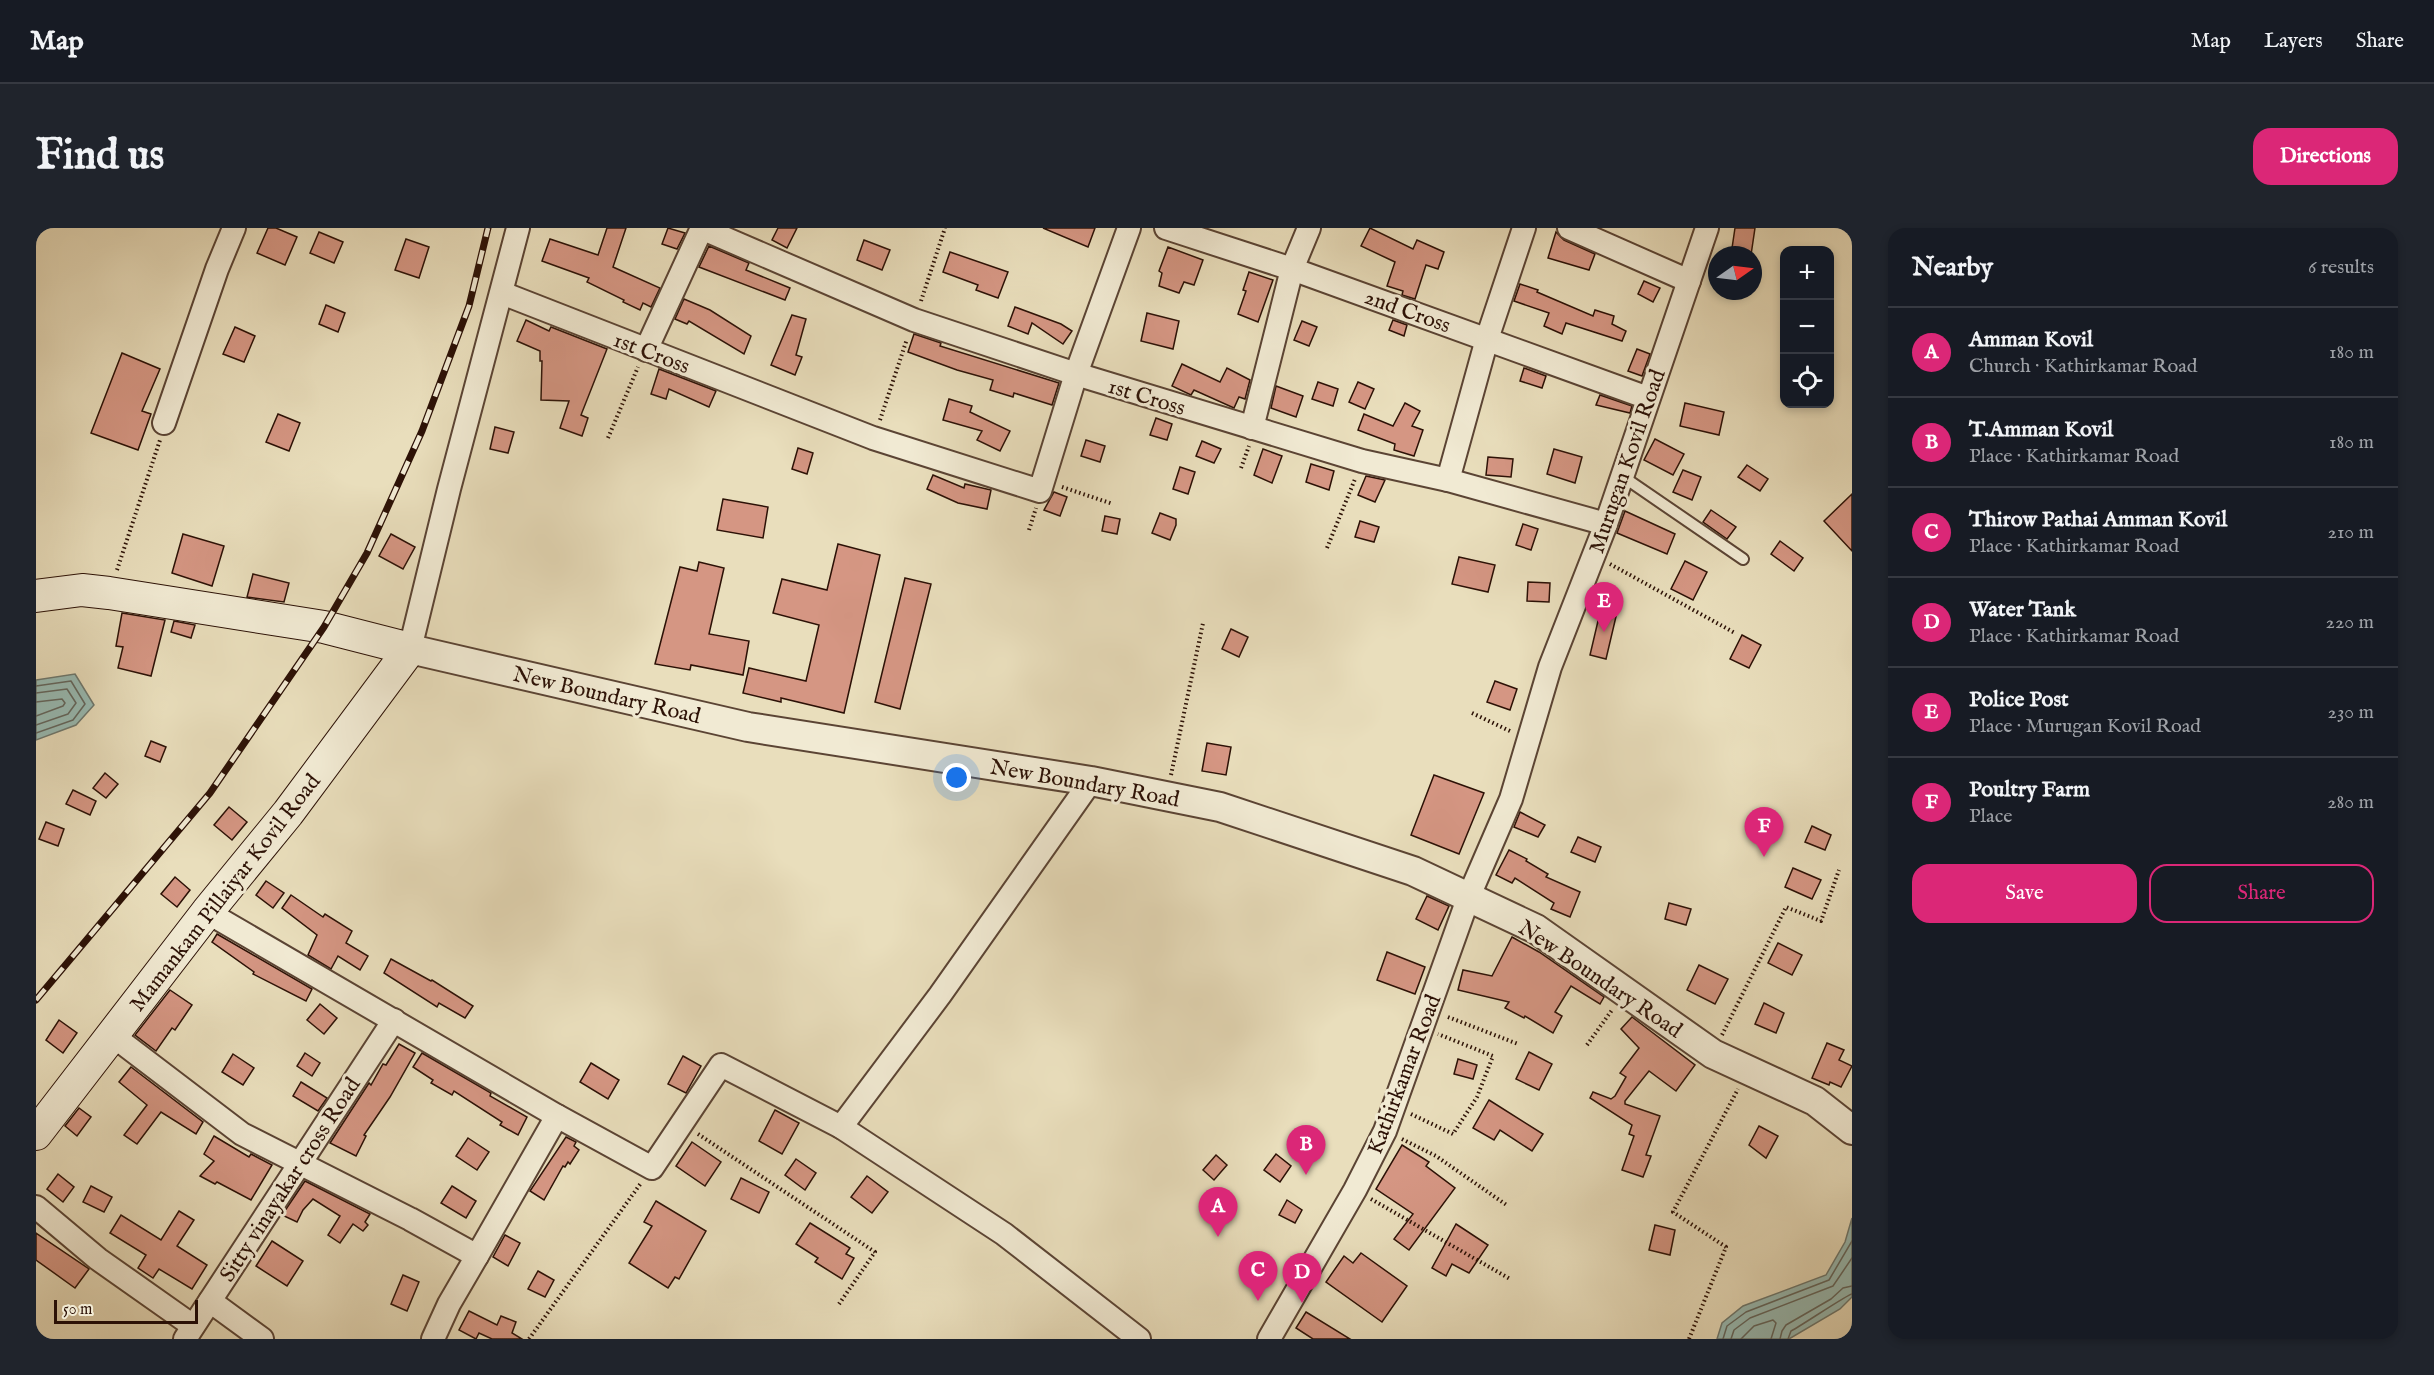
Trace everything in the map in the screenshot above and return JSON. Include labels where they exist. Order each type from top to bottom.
[{"type":"main road","name":"New Boundary Road","points":[[36,596],[82,590],[109,593],[324,627],[410,648]]},
{"type":"main road","name":"Mamankam Pillaiyar Kovil Road","points":[[36,1134],[207,912],[288,813],[410,648]]},
{"type":"street","points":[[163,428],[217,269],[234,228]]},
{"type":"street","points":[[410,648],[449,489],[518,228]]},
{"type":"street","points":[[646,350],[702,228]]},
{"type":"street","name":"1st Cross","points":[[702,228],[914,320],[1076,374],[1362,461],[1448,480],[1606,524]]},
{"type":"street","points":[[1042,486],[1076,374],[1129,228]]},
{"type":"street","name":"2nd Cross","points":[[1166,228],[1292,268],[1648,398]]},
{"type":"street","points":[[1251,428],[1292,268],[1309,228]]},
{"type":"street","points":[[1448,480],[1487,339],[1524,228]]},
{"type":"street","points":[[1569,228],[1689,281]]},
{"type":"street","name":"Murugan Kovil Road","points":[[1469,896],[1511,799],[1550,667],[1606,524],[1707,228]]},
{"type":"street","name":"1st Cross","points":[[502,293],[873,438],[1042,486]]},
{"type":"street","name":"New Boundary Road","points":[[410,648],[747,727],[1092,781],[1220,807],[1413,871],[1536,928],[1713,1054],[1815,1101],[1852,1130]]},
{"type":"street","points":[[841,1127],[939,995],[1092,781]]},
{"type":"street","name":"Kathirkamar Road","points":[[1269,1339],[1355,1190],[1385,1131],[1469,896]]},
{"type":"street","points":[[207,912],[557,1116],[652,1168],[722,1065],[841,1127],[1005,1234],[1139,1339]]},
{"type":"street","name":"Sitty vinayakar cross Road","points":[[189,1333],[394,1020]]},
{"type":"street","points":[[112,1035],[242,1134],[410,1219],[477,1256]]},
{"type":"street","points":[[433,1339],[449,1304],[557,1116]]},
{"type":"street","points":[[36,1207],[189,1333]]},
{"type":"street","points":[[210,1301],[262,1339]]},
{"type":"lane","points":[[1622,476],[1743,559]]},
{"type":"path","points":[[873,438],[945,228]]},
{"type":"path","points":[[608,438],[646,350]]},
{"type":"path","points":[[109,593],[163,428]]},
{"type":"path","points":[[1328,548],[1362,461]]},
{"type":"path","points":[[1042,486],[1113,504]]},
{"type":"path","points":[[1594,555],[1735,633]]},
{"type":"path","points":[[1167,796],[1203,623]]},
{"type":"path","points":[[1472,713],[1528,741]]},
{"type":"path","points":[[1713,1054],[1786,907],[1821,921],[1839,870]]},
{"type":"path","points":[[1587,1045],[1625,992]]},
{"type":"path","points":[[1424,1018],[1518,1044]]},
{"type":"path","points":[[1394,1106],[1453,1134],[1477,1097],[1493,1056],[1424,1018]]},
{"type":"path","points":[[1689,1339],[1726,1247],[1673,1212],[1748,1070]]},
{"type":"path","points":[[682,1125],[875,1252],[839,1304]]},
{"type":"path","points":[[1385,1131],[1436,1156],[1508,1206]]},
{"type":"path","points":[[529,1339],[652,1168]]},
{"type":"path","points":[[1355,1190],[1510,1279]]},
{"type":"water","points":[[75,674],[94,705],[76,725],[36,740],[36,680]]},
{"type":"water","points":[[1852,1218],[1852,1297],[1840,1309],[1789,1339],[1717,1339],[1722,1323],[1743,1306],[1826,1275],[1845,1242]]},
{"type":"building","points":[[268,228],[276,228],[297,237],[285,265],[257,253]]},
{"type":"building","points":[[607,228],[626,228],[613,267],[660,288],[651,307],[643,303],[640,310],[587,282],[589,278],[542,261],[550,239],[598,255]]},
{"type":"building","points":[[668,228],[685,233],[677,249],[662,244]]},
{"type":"building","points":[[778,228],[797,228],[787,248],[772,240]]},
{"type":"building","points":[[1043,228],[1095,228],[1088,247]]},
{"type":"building","points":[[1370,228],[1413,249],[1417,240],[1444,252],[1438,269],[1426,265],[1415,299],[1402,295],[1403,291],[1387,286],[1395,262],[1361,246]]},
{"type":"building","points":[[1735,228],[1755,228],[1752,246],[1732,246]]},
{"type":"building","points":[[319,232],[343,242],[334,263],[310,253]]},
{"type":"building","points":[[1556,232],[1564,240],[1595,254],[1589,270],[1548,258]]},
{"type":"building","points":[[406,239],[429,247],[419,278],[395,270]]},
{"type":"building","points":[[864,240],[890,250],[882,270],[857,260]]},
{"type":"building","points":[[709,246],[749,263],[746,270],[790,288],[785,300],[699,267]]},
{"type":"building","points":[[1168,247],[1203,260],[1194,285],[1184,282],[1179,293],[1159,286],[1162,273],[1159,271]]},
{"type":"building","points":[[950,252],[1008,272],[998,298],[976,290],[978,285],[943,272]]},
{"type":"building","points":[[1249,272],[1273,280],[1258,322],[1238,314],[1246,291],[1243,290]]},
{"type":"building","points":[[1644,281],[1660,288],[1653,302],[1638,294]]},
{"type":"building","points":[[1520,284],[1593,316],[1595,310],[1614,316],[1612,324],[1626,331],[1622,341],[1566,323],[1562,334],[1544,326],[1549,313],[1514,301]]},
{"type":"building","points":[[684,299],[710,310],[751,336],[744,354],[689,321],[687,324],[675,319]]},
{"type":"building","points":[[326,305],[345,313],[338,332],[319,324]]},
{"type":"building","points":[[1015,307],[1061,324],[1072,331],[1063,344],[1032,323],[1028,334],[1008,326]]},
{"type":"building","points":[[1147,313],[1179,321],[1173,349],[1141,341]]},
{"type":"building","points":[[792,315],[806,319],[796,355],[802,357],[795,375],[771,365]]},
{"type":"building","points":[[526,320],[549,331],[551,327],[607,349],[581,415],[588,418],[582,436],[560,428],[569,401],[541,400],[540,351],[517,341]]},
{"type":"building","points":[[1393,320],[1407,325],[1404,336],[1389,330]]},
{"type":"building","points":[[1302,321],[1317,327],[1309,346],[1294,340]]},
{"type":"building","points":[[235,327],[255,336],[244,362],[223,354]]},
{"type":"building","points":[[914,334],[941,343],[940,346],[1059,383],[1052,405],[1014,393],[1013,397],[990,390],[993,380],[908,352]]},
{"type":"building","points":[[1637,349],[1650,354],[1642,376],[1628,371]]},
{"type":"building","points":[[122,353],[160,369],[142,411],[151,414],[138,450],[91,433]]},
{"type":"building","points":[[1182,364],[1220,382],[1227,368],[1250,380],[1245,399],[1239,397],[1234,408],[1194,390],[1191,395],[1172,386]]},
{"type":"building","points":[[1524,368],[1546,376],[1542,388],[1520,381]]},
{"type":"building","points":[[659,369],[716,391],[709,407],[669,389],[666,399],[651,394]]},
{"type":"building","points":[[1318,382],[1338,389],[1333,406],[1312,399]]},
{"type":"building","points":[[1358,382],[1374,389],[1365,409],[1349,402]]},
{"type":"building","points":[[1276,386],[1303,396],[1296,417],[1271,408]]},
{"type":"building","points":[[1600,395],[1632,406],[1630,413],[1596,405]]},
{"type":"building","points":[[949,399],[972,406],[970,412],[1010,431],[1000,451],[977,440],[982,431],[943,420]]},
{"type":"building","points":[[1405,403],[1420,411],[1412,426],[1423,430],[1414,456],[1394,450],[1395,444],[1358,430],[1364,414],[1393,426]]},
{"type":"building","points":[[1685,403],[1724,412],[1719,435],[1680,426]]},
{"type":"building","points":[[278,414],[300,423],[289,451],[266,442]]},
{"type":"building","points":[[1156,418],[1172,424],[1167,440],[1150,435]]},
{"type":"building","points":[[495,427],[514,432],[508,453],[490,449]]},
{"type":"building","points":[[1655,439],[1684,454],[1673,475],[1644,460]]},
{"type":"building","points":[[1086,440],[1105,446],[1100,462],[1081,456]]},
{"type":"building","points":[[1202,441],[1221,449],[1214,463],[1196,456]]},
{"type":"building","points":[[798,448],[813,453],[807,474],[792,469]]},
{"type":"building","points":[[1263,449],[1282,456],[1272,483],[1254,475]]},
{"type":"building","points":[[1554,449],[1582,457],[1575,483],[1547,474]]},
{"type":"building","points":[[1488,457],[1513,459],[1511,477],[1486,475]]},
{"type":"building","points":[[1311,464],[1334,471],[1329,490],[1306,482]]},
{"type":"building","points":[[1747,465],[1768,479],[1760,491],[1738,477]]},
{"type":"building","points":[[1180,467],[1195,472],[1188,494],[1173,489]]},
{"type":"building","points":[[1683,470],[1701,477],[1692,500],[1673,492]]},
{"type":"building","points":[[933,475],[964,488],[965,484],[991,490],[987,509],[958,503],[927,489]]},
{"type":"building","points":[[1366,476],[1385,480],[1375,502],[1358,495]]},
{"type":"building","points":[[1054,492],[1067,497],[1060,516],[1044,510]]},
{"type":"building","points":[[1852,494],[1852,551],[1824,521]]},
{"type":"building","points":[[723,499],[768,507],[763,538],[717,530]]},
{"type":"building","points":[[1711,510],[1736,527],[1727,539],[1703,522]]},
{"type":"building","points":[[1625,511],[1675,534],[1667,554],[1617,533]]},
{"type":"building","points":[[1160,513],[1176,519],[1170,540],[1152,533]]},
{"type":"building","points":[[1105,516],[1120,519],[1117,534],[1102,531]]},
{"type":"building","points":[[1360,521],[1379,527],[1374,542],[1355,537]]},
{"type":"building","points":[[1523,524],[1538,529],[1531,550],[1516,545]]},
{"type":"building","points":[[183,534],[224,546],[212,586],[172,573]]},
{"type":"building","points":[[391,534],[415,547],[403,569],[379,556]]},
{"type":"building","points":[[1780,541],[1803,558],[1794,571],[1771,554]]},
{"type":"building","points":[[838,544],[880,555],[844,713],[781,698],[781,702],[743,693],[749,668],[806,681],[819,625],[773,613],[782,579],[827,590]]},
{"type":"building","points":[[1459,557],[1495,565],[1488,592],[1452,584]]},
{"type":"building","points":[[1685,561],[1707,572],[1693,600],[1671,589]]},
{"type":"building","points":[[699,562],[724,568],[709,634],[749,641],[743,675],[691,665],[690,670],[655,664],[680,567],[697,571]]},
{"type":"building","points":[[253,574],[289,583],[284,602],[247,597]]},
{"type":"building","points":[[905,578],[931,584],[900,709],[875,702]]},
{"type":"building","points":[[1528,582],[1550,583],[1549,602],[1527,601]]},
{"type":"building","points":[[1602,604],[1618,608],[1606,659],[1590,655]]},
{"type":"building","points":[[122,613],[165,620],[151,676],[118,668],[123,647],[116,646]]},
{"type":"building","points":[[174,621],[195,625],[191,638],[171,632]]},
{"type":"building","points":[[1231,629],[1248,637],[1239,657],[1222,649]]},
{"type":"building","points":[[1742,635],[1761,645],[1749,668],[1730,659]]},
{"type":"building","points":[[1495,681],[1517,689],[1510,710],[1487,702]]},
{"type":"building","points":[[151,741],[166,747],[160,762],[145,756]]},
{"type":"building","points":[[1207,743],[1231,747],[1226,775],[1202,771]]},
{"type":"building","points":[[105,773],[118,784],[106,798],[93,788]]},
{"type":"building","points":[[1434,775],[1484,793],[1459,854],[1411,835]]},
{"type":"building","points":[[73,790],[96,801],[90,815],[66,804]]},
{"type":"building","points":[[229,807],[247,822],[232,840],[214,825]]},
{"type":"building","points":[[1520,812],[1545,825],[1538,837],[1514,827]]},
{"type":"building","points":[[46,822],[64,829],[58,846],[39,839]]},
{"type":"building","points":[[1812,826],[1831,835],[1825,850],[1805,842]]},
{"type":"building","points":[[1578,837],[1601,847],[1595,862],[1571,852]]},
{"type":"building","points":[[1509,850],[1548,874],[1546,877],[1580,892],[1570,917],[1551,909],[1554,903],[1515,878],[1512,883],[1496,875]]},
{"type":"building","points":[[1793,868],[1821,880],[1812,899],[1785,887]]},
{"type":"building","points":[[175,877],[190,890],[177,907],[161,894]]},
{"type":"building","points":[[266,881],[284,893],[273,908],[256,895]]},
{"type":"building","points":[[291,895],[323,917],[325,914],[352,931],[346,943],[368,956],[360,970],[338,956],[331,969],[308,955],[317,935],[282,908]]},
{"type":"building","points":[[1427,896],[1449,906],[1438,930],[1416,919]]},
{"type":"building","points":[[1669,903],[1691,909],[1686,925],[1665,919]]},
{"type":"building","points":[[217,934],[312,989],[306,1001],[253,974],[254,972],[212,942]]},
{"type":"building","points":[[1512,937],[1539,952],[1604,997],[1600,1004],[1571,986],[1555,1012],[1562,1016],[1553,1033],[1525,1016],[1524,1018],[1505,1008],[1509,1002],[1458,990],[1463,970],[1492,976]]},
{"type":"building","points":[[1778,943],[1802,955],[1792,975],[1768,963]]},
{"type":"building","points":[[1387,952],[1425,967],[1415,994],[1377,980]]},
{"type":"building","points":[[391,959],[432,980],[473,1006],[465,1018],[439,1003],[437,1007],[384,973]]},
{"type":"building","points":[[1699,965],[1728,979],[1715,1004],[1687,990]]},
{"type":"building","points":[[170,990],[192,1005],[175,1030],[172,1028],[156,1051],[135,1035]]},
{"type":"building","points":[[1764,1003],[1784,1013],[1776,1033],[1755,1024]]},
{"type":"building","points":[[320,1004],[337,1018],[324,1034],[307,1020]]},
{"type":"building","points":[[1632,1017],[1695,1065],[1676,1091],[1649,1071],[1625,1101],[1625,1104],[1660,1116],[1646,1155],[1651,1156],[1643,1177],[1622,1170],[1634,1136],[1629,1134],[1632,1125],[1590,1098],[1593,1092],[1611,1099],[1626,1077],[1620,1073],[1639,1048],[1621,1029]]},
{"type":"building","points":[[59,1020],[77,1033],[63,1053],[46,1040]]},
{"type":"building","points":[[1827,1043],[1844,1050],[1839,1060],[1852,1066],[1841,1087],[1812,1078]]},
{"type":"building","points":[[399,1044],[415,1053],[390,1097],[364,1135],[366,1136],[356,1156],[330,1143],[369,1083],[371,1085],[383,1064],[386,1065]]},
{"type":"building","points":[[1529,1052],[1552,1064],[1539,1090],[1516,1079]]},
{"type":"building","points":[[305,1053],[320,1063],[312,1076],[297,1066]]},
{"type":"building","points":[[422,1053],[527,1117],[518,1135],[500,1125],[502,1122],[454,1091],[452,1095],[431,1083],[433,1080],[413,1067]]},
{"type":"building","points":[[233,1054],[254,1068],[243,1085],[222,1072]]},
{"type":"building","points":[[683,1056],[701,1066],[686,1093],[668,1084]]},
{"type":"building","points":[[1458,1059],[1477,1065],[1473,1079],[1454,1074]]},
{"type":"building","points":[[591,1063],[619,1080],[608,1099],[580,1082]]},
{"type":"building","points":[[131,1067],[203,1122],[196,1134],[161,1112],[137,1144],[124,1135],[147,1105],[119,1082]]},
{"type":"building","points":[[301,1082],[327,1098],[318,1111],[293,1096]]},
{"type":"building","points":[[1489,1100],[1543,1134],[1532,1151],[1500,1130],[1494,1140],[1473,1128]]},
{"type":"building","points":[[79,1108],[91,1117],[77,1136],[65,1126]]},
{"type":"building","points":[[775,1110],[799,1123],[782,1154],[759,1141]]},
{"type":"building","points":[[1759,1126],[1778,1136],[1766,1158],[1749,1145]]},
{"type":"building","points":[[214,1136],[249,1157],[251,1154],[272,1165],[251,1200],[217,1182],[215,1184],[200,1176],[214,1161],[204,1154]]},
{"type":"building","points":[[566,1137],[576,1142],[574,1146],[579,1150],[570,1164],[568,1162],[565,1167],[563,1166],[544,1200],[530,1191]]},
{"type":"building","points":[[468,1138],[489,1152],[477,1170],[456,1156]]},
{"type":"building","points":[[692,1142],[721,1162],[705,1186],[676,1166]]},
{"type":"building","points":[[1402,1145],[1429,1162],[1426,1166],[1455,1188],[1409,1250],[1394,1239],[1413,1214],[1376,1189]]},
{"type":"building","points":[[1276,1154],[1291,1166],[1280,1182],[1264,1170]]},
{"type":"building","points":[[1216,1155],[1227,1165],[1214,1180],[1203,1170]]},
{"type":"building","points":[[796,1159],[816,1173],[805,1190],[785,1175]]},
{"type":"building","points":[[58,1174],[74,1187],[63,1202],[47,1189]]},
{"type":"building","points":[[867,1176],[888,1192],[872,1213],[851,1197]]},
{"type":"building","points":[[741,1178],[769,1192],[759,1213],[731,1199]]},
{"type":"building","points":[[305,1181],[370,1214],[365,1222],[368,1225],[363,1231],[353,1224],[340,1243],[328,1235],[340,1216],[313,1199],[303,1210],[297,1222],[282,1215]]},
{"type":"building","points":[[91,1186],[112,1197],[104,1212],[83,1202]]},
{"type":"building","points":[[452,1186],[476,1201],[466,1218],[441,1203]]},
{"type":"building","points":[[1287,1200],[1302,1210],[1295,1223],[1279,1215]]},
{"type":"building","points":[[656,1201],[706,1231],[679,1279],[675,1277],[668,1288],[629,1263],[652,1226],[644,1222]]},
{"type":"building","points":[[179,1211],[194,1220],[177,1246],[207,1265],[192,1289],[159,1269],[153,1278],[138,1268],[146,1255],[110,1233],[121,1215],[161,1240]]},
{"type":"building","points":[[810,1223],[850,1248],[846,1254],[854,1258],[842,1279],[815,1262],[818,1258],[796,1244]]},
{"type":"building","points":[[1456,1224],[1488,1245],[1469,1273],[1452,1264],[1446,1276],[1432,1268]]},
{"type":"building","points":[[1655,1225],[1675,1230],[1670,1255],[1649,1250]]},
{"type":"building","points":[[36,1233],[89,1269],[75,1288],[36,1260]]},
{"type":"building","points":[[505,1235],[520,1243],[508,1266],[493,1257]]},
{"type":"building","points":[[272,1241],[303,1261],[287,1286],[256,1266]]},
{"type":"building","points":[[1361,1253],[1407,1286],[1382,1322],[1326,1282],[1344,1256],[1353,1263]]},
{"type":"building","points":[[538,1271],[554,1280],[545,1297],[528,1289]]},
{"type":"building","points":[[403,1275],[419,1282],[407,1311],[391,1304]]},
{"type":"building","points":[[469,1311],[497,1325],[501,1316],[516,1322],[512,1333],[522,1339],[492,1339],[479,1333],[476,1339],[459,1330]]},
{"type":"building","points":[[1306,1312],[1350,1339],[1313,1339],[1296,1328]]},
{"type":"railway","points":[[36,1000],[210,793],[324,627],[367,553],[422,431],[469,306],[488,228]]},
{"type":"place","name":"Police Post","points":[[1604,632]]},
{"type":"place","name":"Poultry Farm","points":[[1764,857]]},
{"type":"place","name":"T.Amman Kovil","points":[[1306,1175]]},
{"type":"place","name":"Amman Kovil","points":[[1218,1237]]},
{"type":"place","name":"Thirow Pathai Amman Kovil","points":[[1258,1301]]},
{"type":"place","name":"Water Tank","points":[[1302,1303]]}]
